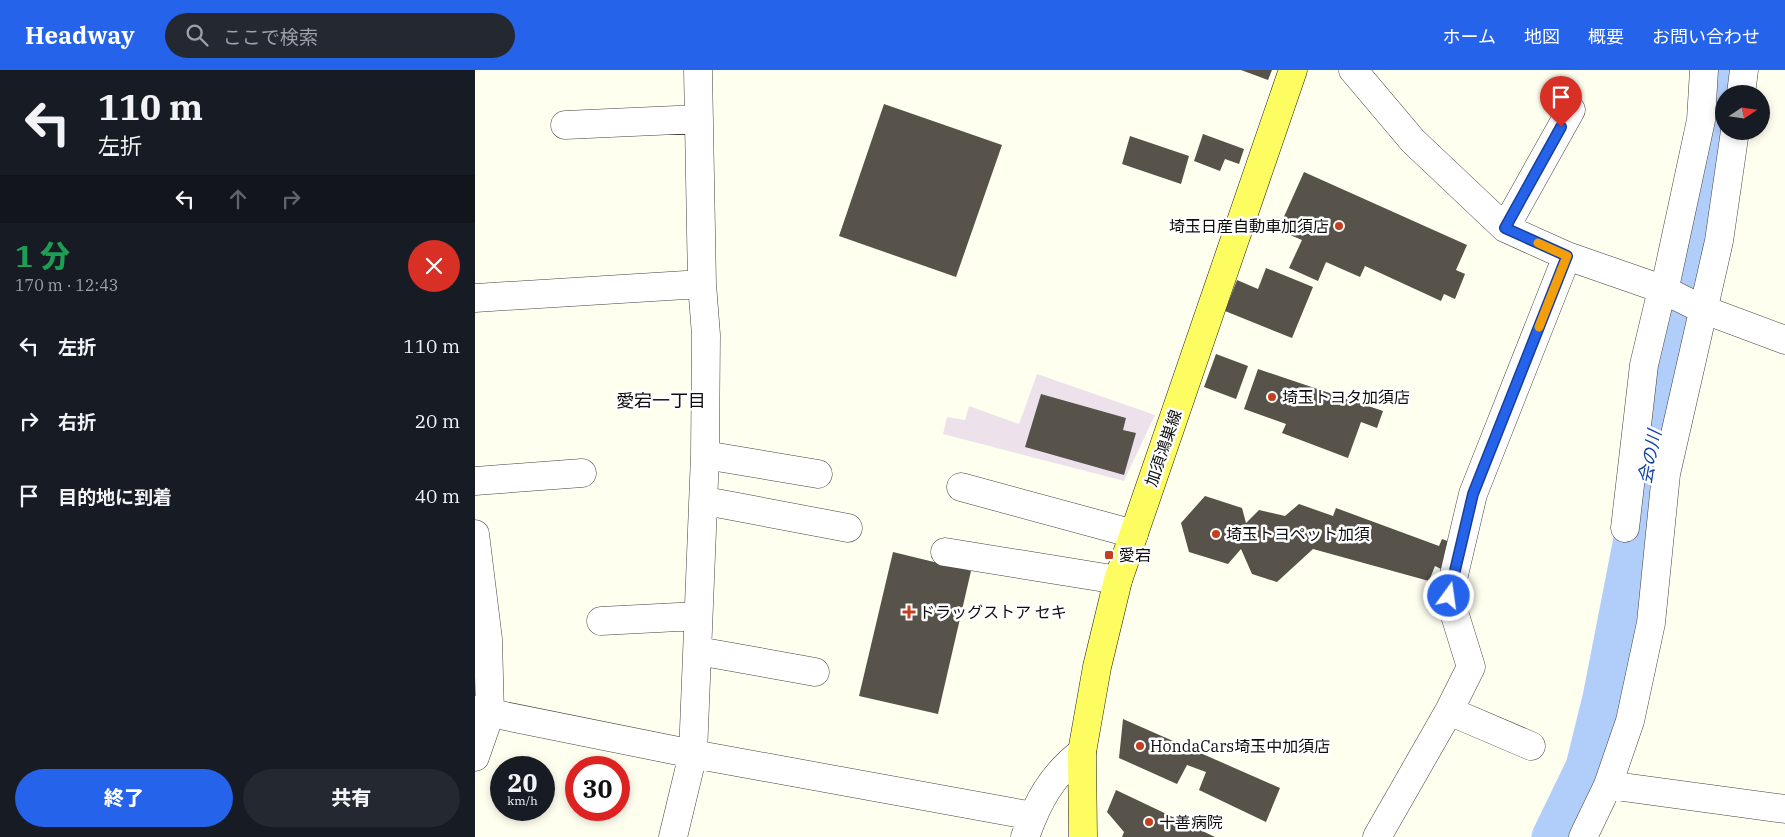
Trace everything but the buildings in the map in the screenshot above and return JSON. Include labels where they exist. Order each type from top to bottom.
[{"type":"main road","name":"加須鴻巣線","points":[[1083,837],[1082,752],[1097,667],[1118,580],[1293,70]]},
{"type":"street","points":[[673,837],[693,754],[705,455],[706,335],[702,284],[698,70]]},
{"type":"street","points":[[1353,70],[1413,141],[1505,228],[1567,256],[1785,340]]},
{"type":"street","points":[[1583,837],[1608,785],[1630,721],[1651,623],[1682,299],[1667,278],[1701,120],[1704,70]]},
{"type":"street","points":[[1742,85],[1744,70]]},
{"type":"street","points":[[1505,228],[1571,110]]},
{"type":"street","points":[[565,125],[699,119]]},
{"type":"street","points":[[1625,528],[1644,365],[1682,299],[1719,241],[1734,140]]},
{"type":"street","points":[[1377,837],[1449,711],[1471,667],[1449,596],[1473,494],[1567,256]]},
{"type":"street","points":[[475,298],[702,284]]},
{"type":"street","points":[[705,455],[818,474]]},
{"type":"street","points":[[475,481],[582,472]]},
{"type":"street","points":[[961,486],[1134,534]]},
{"type":"street","points":[[703,502],[849,528]]},
{"type":"street","points":[[475,534],[488,639],[483,712],[475,757]]},
{"type":"street","points":[[945,552],[1118,580]]},
{"type":"street","points":[[601,621],[698,616]]},
{"type":"street","points":[[698,652],[815,672]]},
{"type":"street","points":[[1449,711],[1531,746]]},
{"type":"street","points":[[483,712],[693,754],[1029,826],[1048,786],[1061,768],[1082,752]]},
{"type":"street","points":[[1608,785],[1785,809]]},
{"type":"shaded area","points":[[1037,374],[1155,415],[1124,481],[943,434],[947,417],[965,420],[969,406],[1019,424]]},
{"type":"waterway","name":"会の川","points":[[1551,837],[1585,767],[1602,698],[1672,339],[1681,305],[1680,293],[1704,166],[1708,158],[1720,70]]},
{"type":"slow traffic","points":[[1538,243],[1567,256],[1539,327]]},
{"type":"place","name":"埼玉日産自動車加須店","points":[[1339,226]]},
{"type":"place","name":"埼玉トヨタ加須店","points":[[1272,397]]},
{"type":"place","name":"埼玉トヨペット加須","points":[[1216,534]]},
{"type":"place","name":"愛宕","points":[[1109,555]]},
{"type":"place","name":"ドラッグストア セキ","points":[[909,612]]},
{"type":"place","name":"HondaCars埼玉中加須店","points":[[1140,746]]},
{"type":"place","name":"十善病院","points":[[1149,822]]},
{"type":"district","name":"愛宕一丁目","points":[[661,401]]},
{"type":"route","points":[[1449,596],[1473,494],[1567,256],[1505,228],[1561,127]]}]
